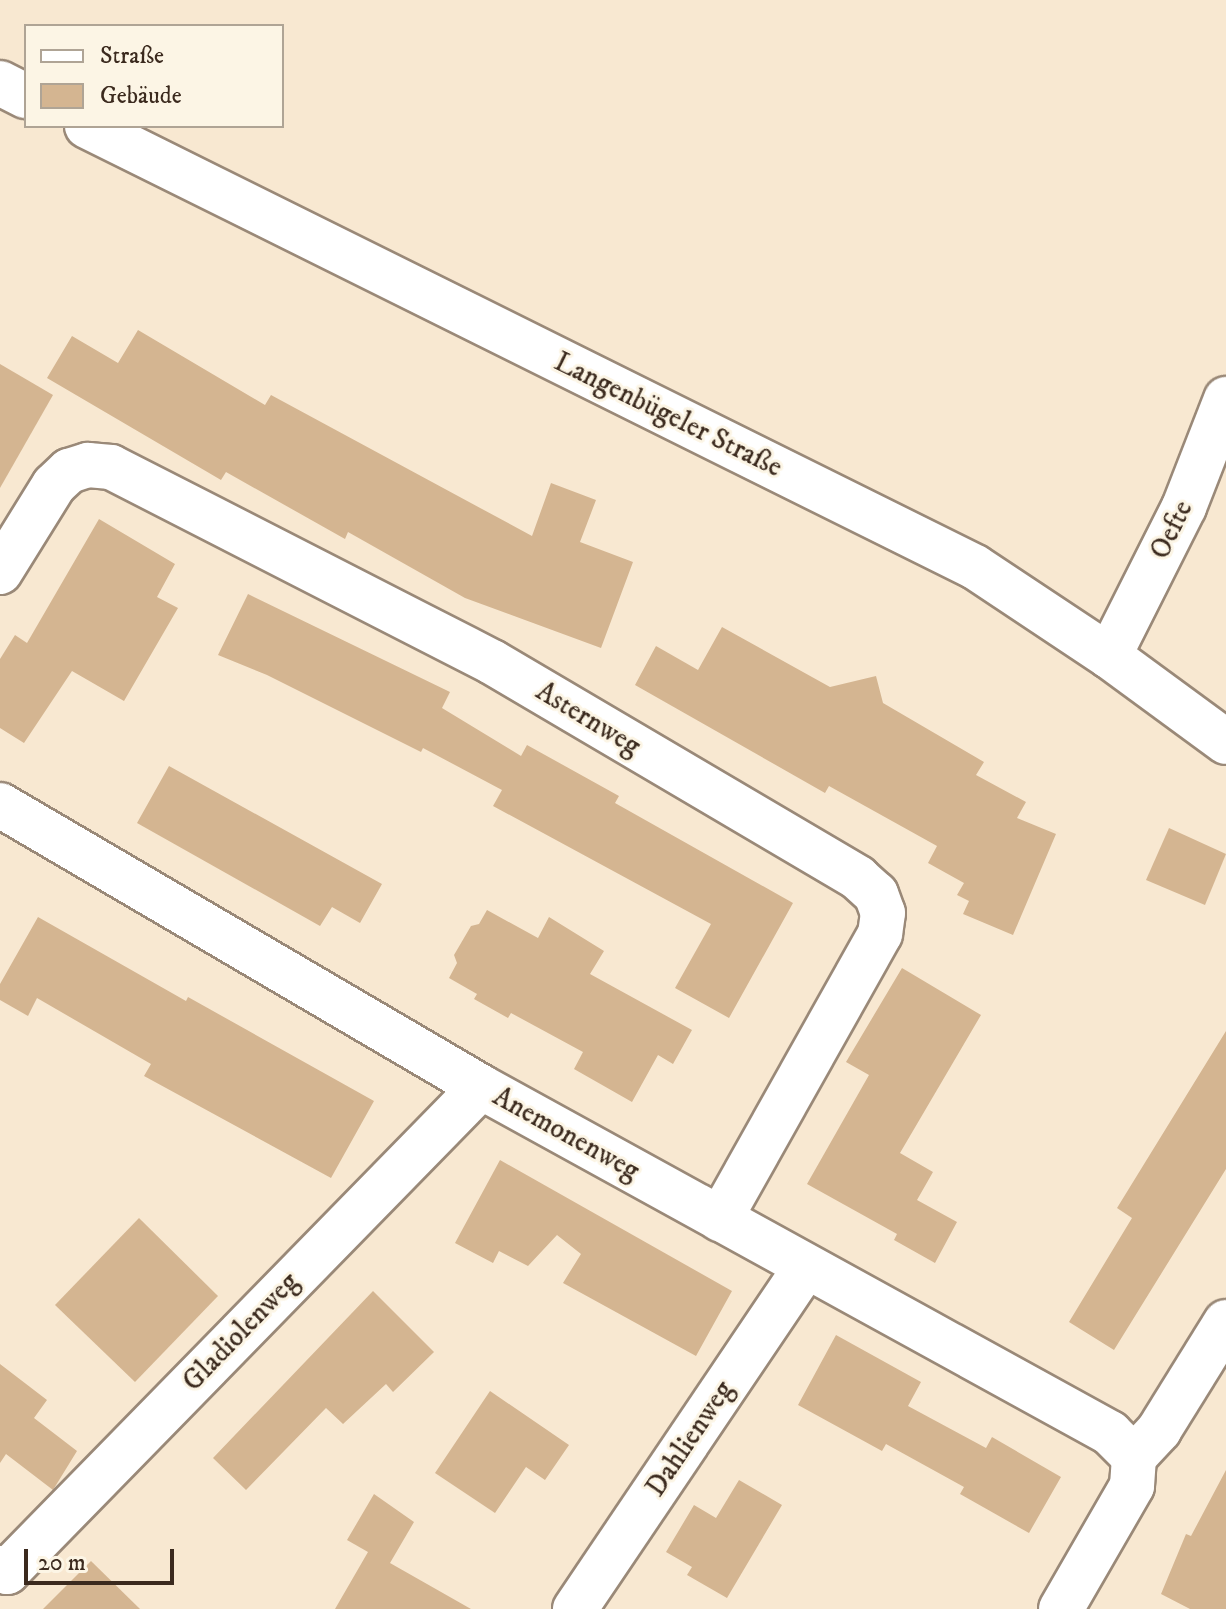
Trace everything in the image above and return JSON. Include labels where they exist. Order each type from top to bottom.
[{"type":"street","points":[[0,83],[24,95]]},
{"type":"street","name":"Langenbügeler Straße","points":[[91,128],[975,567],[1109,656],[1226,742]]},
{"type":"street","name":"Oefte","points":[[1109,656],[1184,507],[1226,399]]},
{"type":"street","name":"Asternweg","points":[[0,572],[54,485],[69,471],[88,465],[111,467],[492,662],[858,878],[876,894],[883,913],[880,934],[720,1219]]},
{"type":"street","name":"Anemonenweg","points":[[0,805],[481,1087],[805,1268],[1110,1433],[1134,1457]]},
{"type":"street","name":"Gladiolenweg","points":[[0,1568],[7,1572],[481,1087]]},
{"type":"street","name":"Dahlienweg","points":[[575,1609],[805,1268]]},
{"type":"street","points":[[1061,1609],[1132,1486],[1134,1457],[1159,1430],[1226,1322]]},
{"type":"building","points":[[138,330],[265,405],[271,395],[532,536],[551,483],[596,500],[580,542],[633,562],[601,648],[465,598],[348,532],[345,539],[226,472],[221,480],[47,378],[72,336],[118,363]]},
{"type":"building","points":[[0,364],[53,395],[0,488]]},
{"type":"building","points":[[99,519],[175,564],[157,597],[178,608],[124,701],[72,671],[24,743],[0,728],[0,659],[15,635],[27,643]]},
{"type":"building","points":[[248,594],[450,692],[442,708],[521,756],[527,745],[619,796],[615,803],[793,903],[729,1018],[675,988],[711,924],[493,806],[502,790],[423,748],[421,752],[267,675],[218,655]]},
{"type":"building","points":[[722,627],[830,687],[876,676],[883,703],[984,762],[976,775],[1026,802],[1017,818],[1056,834],[1013,935],[963,914],[969,901],[957,895],[964,883],[928,863],[937,846],[829,786],[825,793],[635,685],[656,646],[698,670]]},
{"type":"building","points":[[169,766],[382,884],[360,923],[332,907],[320,926],[137,823]]},
{"type":"building","points":[[1169,828],[1226,854],[1205,905],[1146,880]]},
{"type":"building","points":[[487,910],[538,938],[549,917],[604,951],[590,974],[692,1030],[673,1064],[658,1055],[632,1102],[574,1069],[583,1052],[511,1013],[508,1018],[474,999],[477,994],[449,978],[457,963],[454,955],[471,926],[479,924]]},
{"type":"building","points":[[38,917],[186,1001],[188,997],[374,1101],[331,1178],[144,1076],[151,1064],[37,998],[28,1016],[0,1000],[0,984]]},
{"type":"building","points":[[902,968],[981,1015],[900,1153],[933,1172],[917,1200],[957,1222],[935,1263],[894,1240],[897,1234],[807,1184],[869,1075],[846,1062]]},
{"type":"building","points":[[1226,1031],[1226,1169],[1114,1350],[1069,1322],[1132,1218],[1117,1208]]},
{"type":"building","points":[[500,1160],[732,1291],[696,1356],[563,1283],[581,1254],[557,1235],[528,1266],[499,1251],[493,1263],[455,1243]]},
{"type":"building","points":[[139,1218],[218,1296],[135,1382],[55,1305]]},
{"type":"building","points":[[373,1291],[434,1352],[393,1392],[386,1384],[343,1424],[326,1408],[246,1490],[213,1458]]},
{"type":"building","points":[[836,1335],[921,1382],[908,1406],[986,1448],[992,1437],[1061,1477],[1029,1533],[960,1494],[964,1487],[886,1444],[882,1451],[798,1405]]},
{"type":"building","points":[[0,1364],[47,1400],[34,1418],[77,1451],[53,1490],[6,1454],[0,1463]]},
{"type":"building","points":[[490,1391],[569,1445],[545,1480],[526,1467],[495,1513],[435,1473]]},
{"type":"building","points":[[1226,1470],[1226,1609],[1190,1609],[1161,1594],[1186,1534],[1191,1536]]},
{"type":"building","points":[[739,1480],[782,1505],[727,1598],[687,1575],[692,1567],[666,1552],[694,1505],[716,1518]]},
{"type":"building","points":[[374,1494],[414,1522],[390,1563],[471,1609],[335,1609],[368,1552],[347,1540]]},
{"type":"building","points":[[91,1561],[140,1609],[43,1609]]}]
